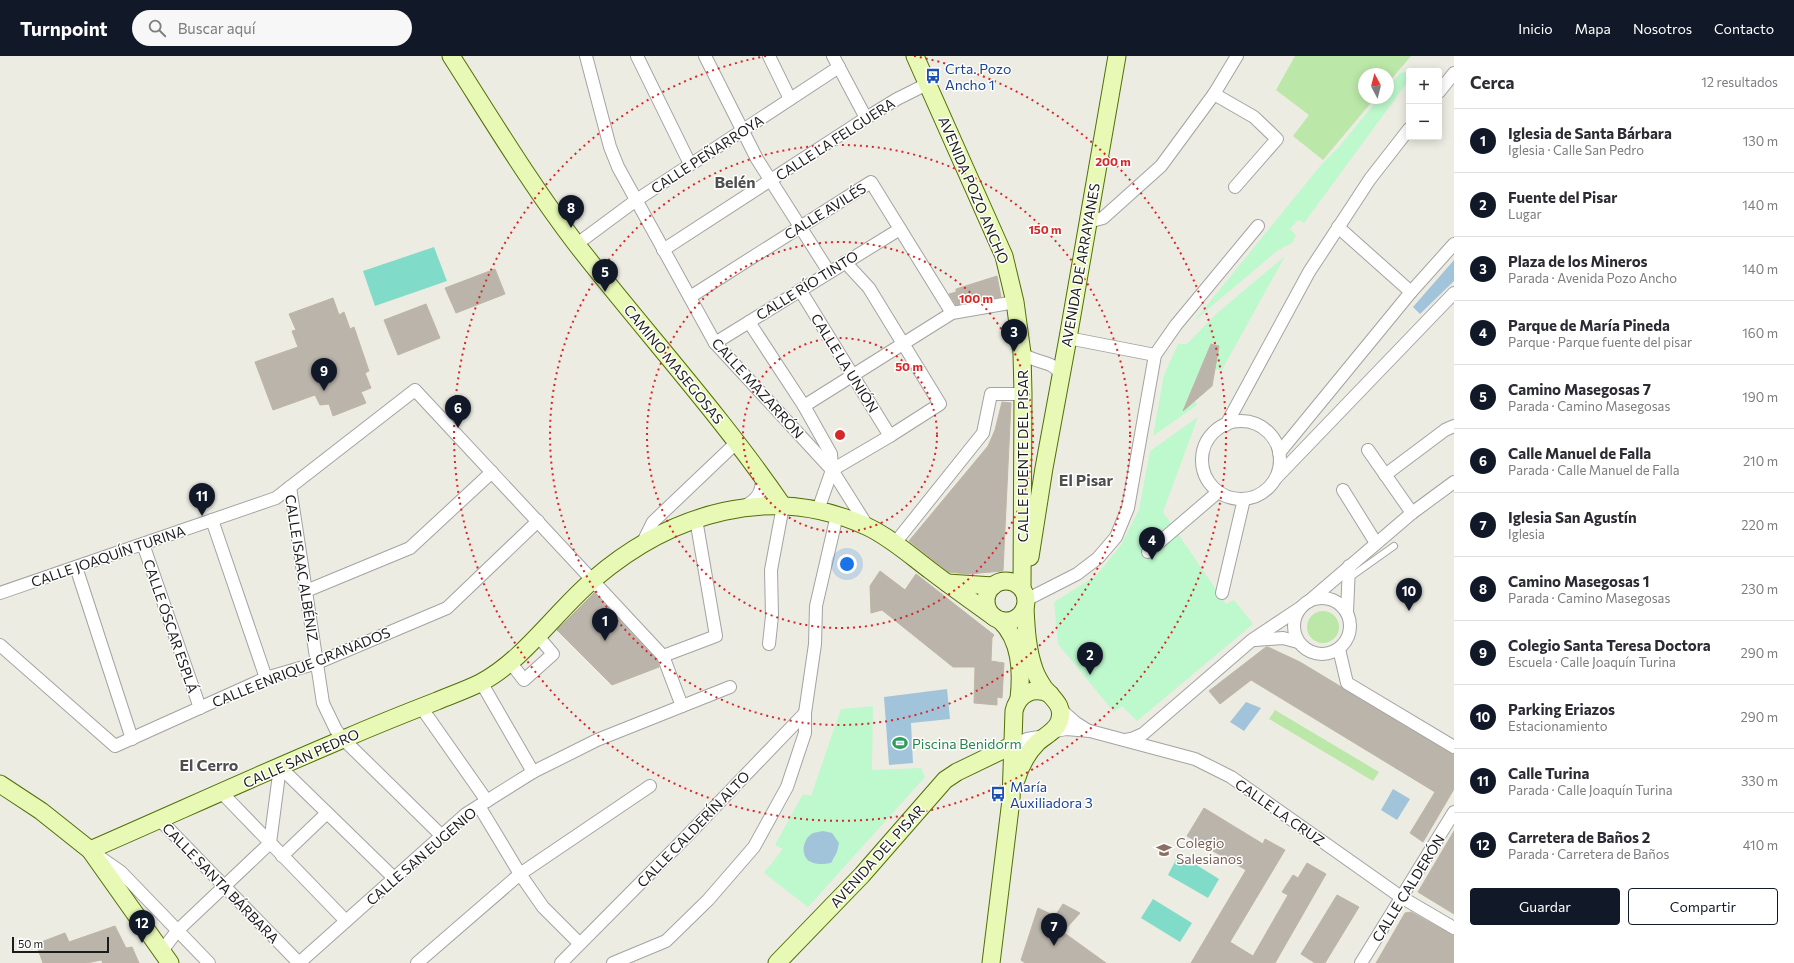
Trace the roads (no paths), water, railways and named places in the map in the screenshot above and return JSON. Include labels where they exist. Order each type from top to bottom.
[{"type":"street","name":"CAMINO MASEGOSAS","points":[[451,56],[516,157],[577,244],[737,442],[783,506]]},
{"type":"street","name":"CALLE MAZARRÓN","points":[[586,56],[614,158],[635,201],[715,343],[832,470]]},
{"type":"street","points":[[637,56],[690,164]]},
{"type":"street","points":[[705,56],[758,160],[829,272]]},
{"type":"street","points":[[769,56],[790,99]]},
{"type":"street","points":[[833,56],[866,118]]},
{"type":"street","name":"AVENIDA POZO ANCHO","points":[[915,56],[1004,256],[1015,302],[1022,353]]},
{"type":"street","name":"AVENIDA DE ARRAYANES","points":[[1016,593],[1044,468],[1061,379],[1117,56]]},
{"type":"street","points":[[1088,222],[1103,218],[1162,166],[1214,94],[1237,56]]},
{"type":"street","name":"CALLE PEÑARROYA","points":[[577,244],[635,201],[839,67]]},
{"type":"street","points":[[1442,90],[1452,82]]},
{"type":"street","name":"CALLE LA FELGUERA","points":[[663,250],[866,118],[897,99],[927,84]]},
{"type":"street","points":[[1214,94],[1254,117],[1277,139],[1235,187]]},
{"type":"street","points":[[1226,425],[1309,272],[1370,178],[1406,133]]},
{"type":"street","name":"CALLE AVILÉS","points":[[690,297],[870,182],[952,313]]},
{"type":"street","points":[[991,963],[1011,800],[1014,711],[1019,699],[1020,671],[1016,648],[1011,633],[988,610],[986,602],[988,593],[1016,593],[1077,574],[1098,558],[1116,537],[1128,508],[1155,355],[1176,325],[1258,226]]},
{"type":"street","points":[[1338,227],[1411,292]]},
{"type":"street","name":"CALLE RÍO TINTO","points":[[715,343],[900,229]]},
{"type":"street","points":[[1280,453],[1411,292],[1454,244]]},
{"type":"street","points":[[818,510],[832,470],[890,436],[940,404],[869,288],[845,262]]},
{"type":"street","name":"CALLE LA UNIÓN","points":[[800,290],[854,375],[890,436]]},
{"type":"street","points":[[1276,478],[1280,466],[1280,453],[1276,442],[1269,433],[1260,426],[1248,422],[1237,422],[1226,425],[1216,431],[1208,440],[1204,450],[1202,462],[1204,473],[1210,483],[1218,492],[1235,499],[1244,499],[1257,496],[1268,489],[1276,478],[1454,292]]},
{"type":"street","points":[[804,406],[952,313],[1015,302]]},
{"type":"street","name":"CALLE MAZARRÓN","points":[[749,322],[804,406],[831,454],[832,470]]},
{"type":"street","points":[[1068,338],[1155,355]]},
{"type":"street","points":[[1022,353],[1034,360],[1057,368],[1061,379]]},
{"type":"street","name":"CALLE FUENTE DEL PISAR","points":[[1016,593],[1021,560],[1022,353]]},
{"type":"street","points":[[895,543],[983,433],[991,394],[1023,388],[1035,367],[1047,364]]},
{"type":"street","name":"CALLE JOAQUÍN TURINA","points":[[0,594],[276,498],[415,390],[492,472]]},
{"type":"street","points":[[1385,475],[1445,430],[1454,426]]},
{"type":"street","points":[[642,544],[653,522],[737,442]]},
{"type":"street","points":[[1368,450],[1412,513]]},
{"type":"street","points":[[832,470],[868,527]]},
{"type":"street","points":[[306,591],[410,548],[492,472],[663,656],[682,706]]},
{"type":"street","points":[[740,508],[757,498],[762,485],[761,474]]},
{"type":"street","points":[[1124,740],[1143,734],[1252,640],[1304,605],[1412,513],[1454,482]]},
{"type":"street","name":"CALLE ISAAC ALBÉNIZ","points":[[290,487],[323,703],[336,730],[343,739],[442,836]]},
{"type":"street","points":[[1343,490],[1376,543]]},
{"type":"street","points":[[1148,552],[1218,492]]},
{"type":"street","points":[[1222,592],[1244,499]]},
{"type":"street","points":[[769,644],[772,616],[771,570],[783,506]]},
{"type":"street","name":"CALLE SAN PEDRO","points":[[90,850],[343,739],[481,682],[510,662],[593,580],[628,552],[666,530],[696,519],[740,508],[783,506],[818,510],[837,515],[868,527],[895,543],[947,583],[997,618]]},
{"type":"street","points":[[613,963],[666,941],[708,900],[754,847],[787,787],[805,733],[805,713],[815,644],[816,606],[837,515]]},
{"type":"street","points":[[663,656],[716,636],[696,519]]},
{"type":"street","points":[[212,520],[266,678]]},
{"type":"street","name":"CALLE ENRIQUE GRANADOS","points":[[0,645],[115,746],[266,678],[317,663],[447,608],[538,521]]},
{"type":"street","name":"CALLE ÓSCAR ESPLÁ","points":[[143,544],[200,708]]},
{"type":"street","points":[[1347,612],[1349,566]]},
{"type":"street","points":[[76,567],[132,739]]},
{"type":"street","points":[[947,583],[1016,593]]},
{"type":"street","points":[[997,618],[1006,621],[1015,619],[1022,613],[1016,593]]},
{"type":"street","points":[[1016,593],[1031,659],[1037,676],[1050,694]]},
{"type":"street","points":[[1325,598],[1337,603],[1347,612],[1350,619],[1351,628],[1345,643],[1331,654],[1322,655],[1313,653],[1304,649],[1298,642],[1294,634],[1294,625],[1296,616],[1304,605],[1316,599],[1325,598]]},
{"type":"street","points":[[510,662],[524,680],[553,654],[537,635]]},
{"type":"street","points":[[1252,640],[1282,638],[1298,642]]},
{"type":"street","points":[[1339,649],[1347,683],[1454,746]]},
{"type":"street","points":[[481,682],[533,772]]},
{"type":"street","name":"CALLE SAN EUGENIO","points":[[299,963],[466,814],[533,772],[597,740],[730,687]]},
{"type":"street","points":[[1011,800],[1016,779],[1023,763],[1035,744],[1059,722],[1060,709],[1055,698],[1050,694],[1044,691],[1033,690],[1024,694],[1019,699]]},
{"type":"street","points":[[421,707],[483,804],[520,874],[543,907],[579,943]]},
{"type":"street","name":"CALLE LA CRUZ","points":[[1060,709],[1076,723],[1090,732]]},
{"type":"street","name":"CALLE CALDERÍN ALTO","points":[[561,963],[579,943],[685,838],[805,713]]},
{"type":"street","points":[[1014,718],[1018,727],[1024,733],[1031,736],[1045,735]]},
{"type":"street","name":"AVENIDA DEL PISAR","points":[[979,761],[1004,740],[1014,718]]},
{"type":"street","name":"CALLE LA CRUZ","points":[[1045,735],[1070,729],[1090,732],[1195,759],[1231,777],[1401,897],[1454,928]]},
{"type":"street","name":"AVENIDA DEL PISAR","points":[[777,963],[862,876],[938,786],[951,775],[979,761],[1029,738],[1045,735]]},
{"type":"street","name":"AVENIDA DEL PISAR","points":[[979,761],[1004,758],[1009,761],[1012,766]]},
{"type":"street","points":[[280,767],[394,878]]},
{"type":"street","points":[[90,850],[165,958],[178,931],[270,843],[280,767]]},
{"type":"street","points":[[0,777],[5,787],[121,872],[210,963]]},
{"type":"street","points":[[417,963],[520,874],[650,786]]},
{"type":"street","points":[[222,793],[346,921]]},
{"type":"street","name":"CALLE CALDERÓN","points":[[1362,963],[1454,812]]},
{"type":"street","points":[[282,856],[327,813]]},
{"type":"street","name":"CALLE SANTA BÁRBARA","points":[[160,820],[299,963]]},
{"type":"lane","points":[[1348,579],[1394,546]]},
{"type":"place","name":"Crta. Pozo Ancho 1","points":[[933,76]]},
{"type":"place","name":"Camino Masegosas 1","points":[[571,228]]},
{"type":"place","name":"Camino Masegosas 7","points":[[605,292]]},
{"type":"place","name":"Plaza de los Mineros","points":[[1014,352]]},
{"type":"place","name":"Colegio Santa Teresa Doctora","points":[[324,391]]},
{"type":"place","name":"Calle Manuel de Falla","points":[[458,428]]},
{"type":"place","name":"Calle Turina","points":[[202,516]]},
{"type":"place","name":"Parque de María Pineda","points":[[1152,560]]},
{"type":"place","name":"Parking Eriazos","points":[[1409,611]]},
{"type":"place","name":"Iglesia de Santa Bárbara","points":[[605,641]]},
{"type":"place","name":"Fuente del Pisar","points":[[1090,675]]},
{"type":"place","name":"Piscina Benidorm","points":[[900,743]]},
{"type":"place","name":"María Auxiliadora 3","points":[[998,794]]},
{"type":"place","name":"Colegio Salesianos","points":[[1164,850]]},
{"type":"place","name":"Carretera de Baños 2","points":[[142,943]]},
{"type":"place","name":"Iglesia San Agustín","points":[[1054,946]]},
{"type":"district","name":"Belén","points":[[735,181]]},
{"type":"district","name":"El Pisar","points":[[1086,479]]},
{"type":"district","name":"El Cerro","points":[[209,764]]}]
